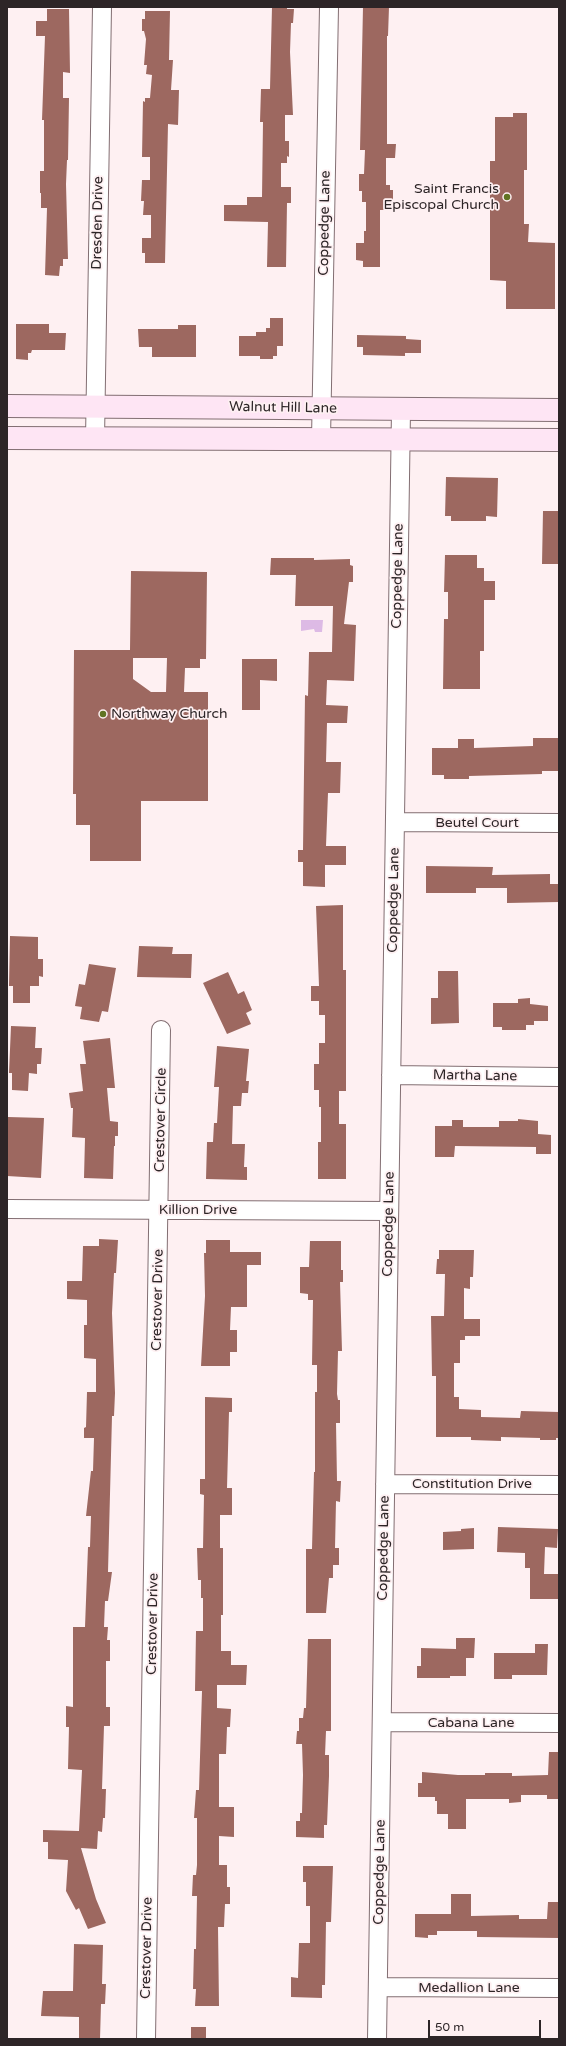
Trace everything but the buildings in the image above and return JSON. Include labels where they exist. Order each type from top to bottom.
[{"type":"main road","name":"Walnut Hill Lane","points":[[7,406],[559,410]]},
{"type":"main road","points":[[220,407],[220,439]]},
{"type":"main road","points":[[7,438],[559,440]]},
{"type":"street","name":"Dresden Drive","points":[[95,438],[102,7]]},
{"type":"street","name":"Coppedge Lane","points":[[321,439],[329,7]]},
{"type":"street","name":"Coppedge Lane","points":[[377,2039],[401,410]]},
{"type":"street","name":"Beutel Court","points":[[395,822],[559,823]]},
{"type":"street","name":"Crestover Circle","points":[[160,1209],[162,1030]]},
{"type":"street","name":"Martha Lane","points":[[391,1075],[559,1078]]},
{"type":"street","name":"Killion Drive","points":[[7,1208],[389,1211]]},
{"type":"street","name":"Crestover Drive","points":[[146,2039],[160,1209]]},
{"type":"street","name":"Constitution Drive","points":[[385,1484],[559,1485]]},
{"type":"street","name":"Cabana Lane","points":[[382,1722],[559,1723]]},
{"type":"street","name":"Medallion Lane","points":[[378,1987],[559,1988]]},
{"type":"shaded area","points":[[301,620],[323,620],[322,632],[315,632],[314,629],[301,631]]},
{"type":"place","name":"Saint Francis Episcopal Church","points":[[507,197]]},
{"type":"place","name":"Northway Church","points":[[103,714]]}]
